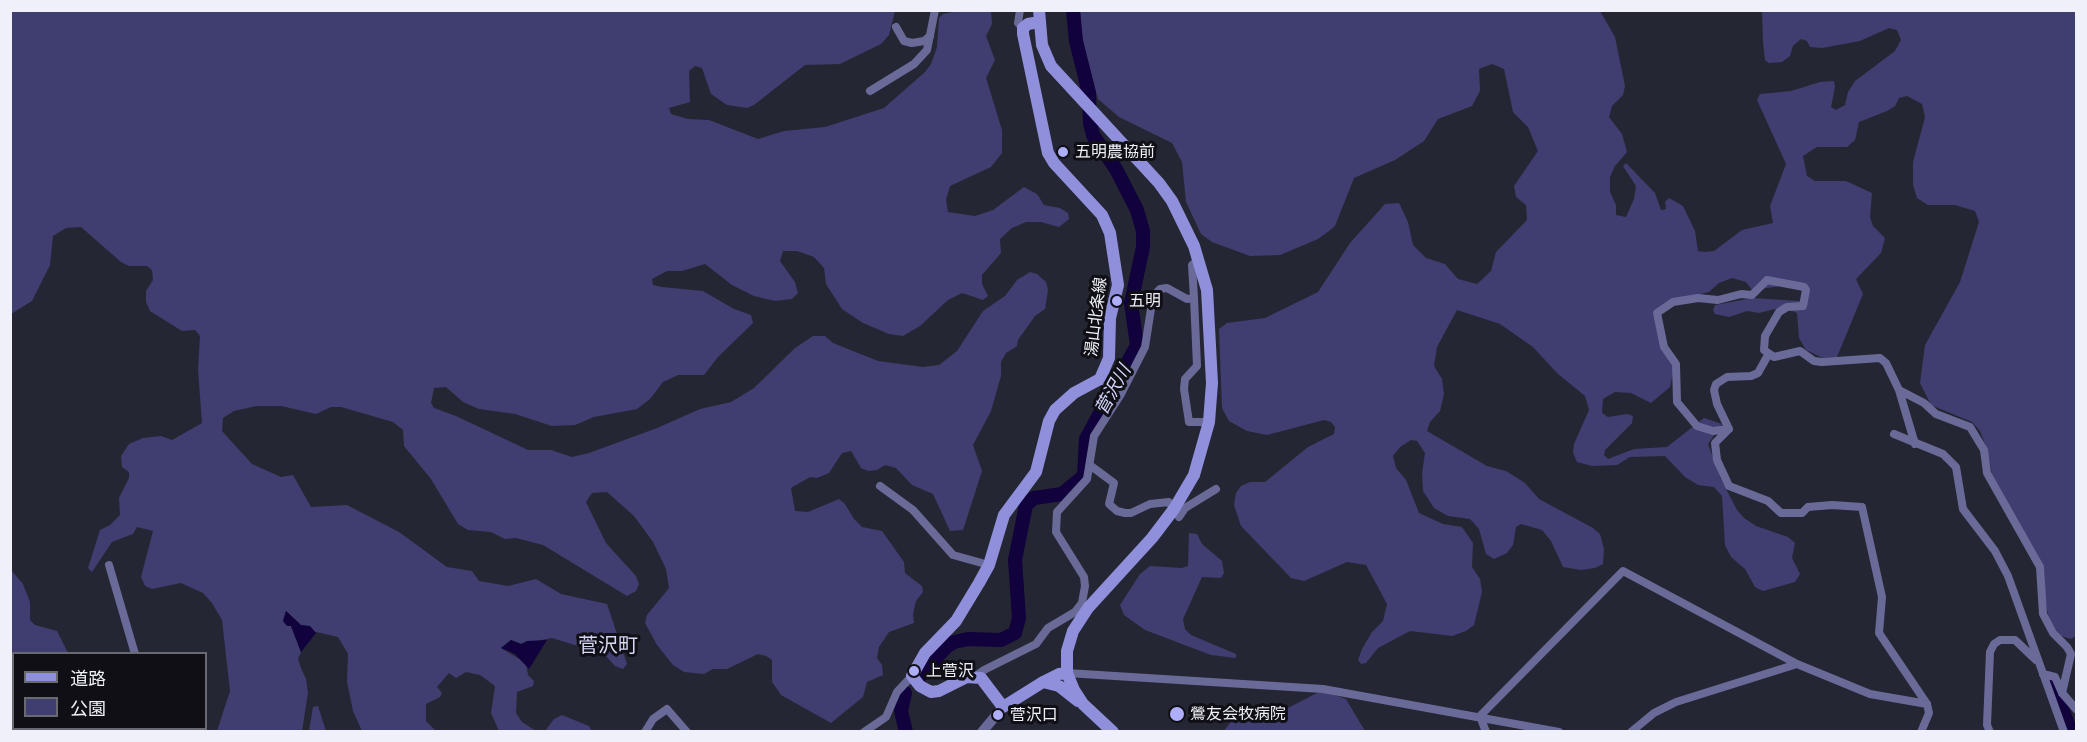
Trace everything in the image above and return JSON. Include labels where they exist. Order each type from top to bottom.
[{"type":"main road","points":[[1023,28],[1039,16]]},
{"type":"main road","points":[[1039,16],[1042,45],[1051,66],[1064,84],[1159,183],[1184,221],[1199,259],[1207,290],[1212,338],[1209,422],[1194,475],[1174,509],[1078,622],[1067,651],[1067,673],[1083,705]]},
{"type":"main road","name":"湯山北条線","points":[[912,676],[926,653],[967,605],[989,565],[1004,515],[1036,472],[1049,421],[1055,410],[1074,393],[1104,382],[1109,358],[1110,318],[1118,285],[1110,233],[1102,215],[1054,163],[1048,153],[1031,78],[1023,28]]},
{"type":"main road","points":[[912,676],[920,686],[931,692],[976,676],[985,681],[1003,707],[1043,682],[1059,674],[1067,673]]},
{"type":"main road","points":[[1043,682],[1059,686],[1113,732]]},
{"type":"street","points":[[870,91],[914,64],[927,50],[935,10]]},
{"type":"street","points":[[1020,10],[1018,23],[1023,28]]},
{"type":"street","points":[[896,27],[904,41],[912,43],[924,41],[931,35]]},
{"type":"street","points":[[1199,259],[1192,265],[1197,366],[1185,379],[1184,389],[1189,422],[1209,422]]},
{"type":"street","points":[[1729,429],[1713,430],[1697,426],[1677,402],[1676,364],[1664,347],[1657,313],[1673,302],[1698,298],[1725,299],[1741,294],[1752,295],[1767,280],[1804,286],[1806,290],[1803,306],[1783,309],[1771,322],[1762,344],[1768,355],[1774,357],[1795,350],[1821,362],[1880,358],[1886,363],[1899,390],[1915,444]]},
{"type":"street","points":[[976,676],[1036,644],[1048,628],[1075,612],[1082,603],[1084,577],[1056,532],[1054,525],[1057,512],[1068,497],[1083,486],[1091,466],[1094,436],[1145,347],[1156,291],[1167,288],[1187,298],[1194,298]]},
{"type":"street","points":[[1729,429],[1717,404],[1714,390],[1716,384],[1727,377],[1751,376],[1758,373],[1768,355]]},
{"type":"street","points":[[1104,382],[1119,393]]},
{"type":"street","points":[[1899,390],[1924,403],[1935,414],[1970,427],[1978,438],[1984,450],[1987,473],[2040,567],[2043,614],[2053,633],[2071,654],[2062,693]]},
{"type":"street","points":[[1729,429],[1718,437],[1715,450],[1729,486],[1768,501],[1781,513],[1802,513],[1808,507],[1832,505],[1862,507],[1882,597],[1879,633],[1927,704],[1929,713],[1921,732]]},
{"type":"street","points":[[1894,434],[1949,457],[1956,467],[1962,509],[1995,551],[2008,576],[2064,732]]},
{"type":"street","points":[[1091,466],[1114,483],[1109,504],[1117,511],[1131,513],[1158,502],[1169,502],[1179,517],[1185,508],[1216,489]]},
{"type":"street","points":[[880,486],[913,510],[954,555],[989,565]]},
{"type":"street","points":[[108,565],[134,652]]},
{"type":"street","points":[[1480,716],[1623,571],[1797,664],[1870,694],[1927,704]]},
{"type":"street","points":[[1990,732],[1988,725],[1990,652],[1994,645],[2000,640],[2014,640],[2038,662]]},
{"type":"street","points":[[1631,732],[1654,713],[1676,702],[1797,664]]},
{"type":"street","points":[[1067,673],[1290,686],[1480,716],[1559,732]]},
{"type":"street","points":[[2043,674],[2055,677],[2062,693],[2076,709]]},
{"type":"street","points":[[864,732],[886,717],[897,692],[912,676]]},
{"type":"street","points":[[982,732],[1003,707]]},
{"type":"street","points":[[645,732],[652,719],[667,709],[687,732]]},
{"type":"street","points":[[1480,716],[1486,732]]},
{"type":"green space","points":[[11,11],[895,11],[889,35],[881,44],[840,64],[805,65],[747,108],[727,105],[711,94],[702,68],[695,66],[689,71],[690,102],[669,108],[671,114],[688,119],[709,120],[758,139],[784,131],[825,127],[884,108],[931,64],[937,47],[939,18],[943,14],[958,11],[991,11],[992,24],[986,36],[995,60],[986,78],[1002,130],[1002,153],[991,167],[950,186],[946,200],[948,212],[975,216],[993,210],[1024,187],[1037,194],[1044,205],[1060,208],[1068,213],[1069,219],[1059,227],[1041,222],[1026,222],[1012,228],[1000,239],[1001,253],[982,275],[982,284],[988,296],[983,300],[962,293],[948,300],[920,326],[903,336],[889,334],[863,323],[842,309],[826,284],[824,268],[814,257],[797,251],[783,251],[780,261],[795,282],[798,293],[792,299],[775,301],[754,296],[732,285],[705,264],[682,271],[667,271],[652,279],[653,285],[703,291],[734,309],[751,315],[753,323],[718,357],[704,375],[678,375],[663,382],[650,399],[637,409],[594,417],[575,425],[552,426],[515,414],[479,409],[463,402],[446,387],[434,388],[431,403],[434,408],[528,450],[551,450],[572,457],[657,428],[700,409],[731,402],[754,388],[795,348],[813,336],[825,336],[833,343],[878,361],[923,367],[939,365],[957,351],[983,311],[1005,296],[1017,280],[1030,272],[1037,274],[1046,282],[1048,290],[1045,309],[1035,316],[1018,340],[1017,346],[1006,353],[1001,362],[1001,376],[991,411],[973,445],[982,471],[963,530],[950,531],[933,494],[912,485],[896,468],[885,465],[877,470],[868,471],[861,468],[851,451],[842,453],[829,473],[817,478],[810,477],[791,488],[795,511],[808,512],[839,499],[862,527],[882,531],[904,562],[905,573],[922,586],[923,592],[916,601],[913,614],[914,623],[889,632],[879,647],[877,658],[882,665],[883,675],[867,682],[863,697],[831,723],[781,695],[772,682],[772,660],[766,656],[758,654],[727,669],[713,669],[704,674],[684,672],[673,665],[657,645],[645,623],[647,615],[669,588],[666,569],[653,542],[634,516],[607,492],[592,493],[586,502],[606,543],[636,576],[639,584],[636,591],[627,596],[543,545],[516,538],[505,539],[491,532],[468,530],[458,524],[431,479],[404,446],[403,430],[393,422],[341,407],[331,407],[316,414],[281,406],[256,406],[234,411],[223,418],[222,431],[252,464],[281,477],[293,475],[311,507],[347,505],[399,532],[447,567],[472,571],[479,581],[508,586],[536,579],[561,594],[607,604],[627,664],[623,669],[615,666],[604,654],[552,638],[521,644],[511,640],[501,648],[526,663],[528,675],[534,681],[533,686],[517,692],[516,713],[522,722],[536,731],[499,731],[491,713],[495,686],[480,675],[466,672],[456,678],[449,673],[437,687],[442,693],[440,697],[426,704],[426,721],[436,731],[362,731],[353,711],[347,682],[348,654],[338,637],[312,631],[310,627],[301,625],[286,611],[283,621],[291,626],[301,652],[298,659],[306,679],[308,693],[302,731],[217,731],[230,691],[222,620],[212,603],[203,593],[181,583],[152,589],[145,586],[141,577],[153,531],[137,527],[133,534],[112,542],[92,572],[88,568],[100,530],[110,525],[120,515],[119,498],[129,478],[129,472],[122,467],[121,456],[129,444],[143,438],[161,436],[172,440],[202,423],[198,370],[200,336],[195,330],[182,331],[150,311],[146,302],[146,291],[153,280],[152,270],[147,266],[129,266],[121,262],[81,227],[66,228],[53,236],[50,265],[32,301],[11,314]]},
{"type":"green space","points":[[1080,11],[1600,11],[1615,37],[1625,86],[1623,95],[1612,106],[1609,117],[1622,134],[1627,152],[1615,166],[1610,177],[1610,192],[1616,205],[1616,215],[1626,217],[1634,199],[1636,186],[1623,166],[1626,163],[1655,193],[1661,210],[1666,209],[1665,202],[1669,198],[1683,206],[1695,231],[1698,251],[1705,252],[1714,251],[1742,230],[1773,223],[1770,206],[1786,164],[1757,100],[1760,94],[1791,91],[1820,82],[1834,81],[1831,107],[1836,110],[1845,105],[1848,92],[1855,81],[1895,51],[1901,40],[1897,30],[1889,28],[1860,41],[1822,48],[1810,47],[1807,41],[1801,39],[1793,46],[1790,56],[1782,62],[1769,63],[1765,60],[1762,11],[2076,11],[2076,636],[2071,639],[2061,636],[2051,624],[2045,603],[2044,567],[1992,474],[1987,449],[1980,431],[1972,422],[1931,405],[1920,383],[1925,345],[1960,282],[1979,222],[1975,211],[1955,205],[1928,205],[1917,198],[1913,185],[1913,162],[1925,117],[1922,104],[1907,96],[1899,98],[1895,106],[1887,111],[1859,122],[1855,140],[1847,147],[1817,147],[1803,156],[1807,176],[1815,181],[1846,181],[1872,193],[1870,217],[1873,226],[1885,238],[1881,253],[1856,279],[1863,294],[1837,357],[1823,358],[1806,350],[1799,338],[1797,313],[1783,307],[1759,313],[1747,311],[1729,317],[1715,314],[1713,310],[1715,305],[1753,298],[1799,301],[1808,297],[1807,286],[1803,283],[1752,290],[1746,282],[1732,278],[1719,283],[1709,292],[1669,302],[1657,320],[1674,369],[1670,387],[1651,403],[1631,393],[1615,392],[1603,399],[1602,413],[1608,417],[1627,414],[1633,416],[1632,423],[1605,450],[1604,455],[1608,459],[1634,449],[1667,447],[1704,418],[1722,424],[1708,444],[1721,479],[1737,510],[1744,518],[1756,526],[1788,537],[1795,543],[1792,558],[1800,574],[1795,582],[1763,591],[1755,587],[1745,569],[1731,557],[1725,545],[1722,496],[1714,487],[1698,485],[1685,477],[1665,456],[1630,457],[1617,465],[1592,466],[1577,462],[1573,453],[1574,444],[1589,410],[1585,396],[1558,374],[1533,347],[1500,324],[1457,310],[1437,347],[1434,366],[1442,379],[1444,394],[1440,411],[1430,422],[1427,431],[1487,466],[1506,471],[1525,483],[1539,499],[1593,528],[1600,534],[1604,549],[1603,564],[1581,570],[1563,567],[1551,541],[1542,530],[1521,524],[1516,527],[1513,545],[1507,553],[1494,559],[1486,554],[1479,529],[1470,519],[1448,516],[1434,508],[1423,491],[1422,473],[1425,453],[1417,441],[1411,440],[1400,447],[1393,456],[1396,468],[1406,480],[1419,513],[1443,524],[1462,527],[1473,543],[1472,567],[1480,579],[1482,592],[1474,625],[1466,631],[1452,636],[1410,631],[1378,648],[1366,663],[1361,664],[1358,660],[1362,649],[1372,632],[1383,621],[1387,604],[1366,565],[1347,562],[1304,581],[1291,578],[1241,526],[1234,505],[1236,493],[1241,486],[1250,482],[1265,482],[1308,447],[1334,434],[1335,427],[1331,422],[1324,420],[1267,435],[1247,431],[1229,421],[1222,408],[1219,329],[1227,323],[1265,318],[1318,292],[1350,243],[1385,204],[1399,203],[1408,222],[1413,245],[1426,258],[1445,264],[1458,279],[1477,284],[1491,271],[1496,252],[1527,220],[1526,205],[1516,197],[1514,186],[1538,151],[1528,127],[1513,112],[1504,69],[1492,64],[1479,69],[1480,91],[1472,106],[1438,119],[1424,141],[1395,160],[1354,178],[1335,226],[1329,231],[1318,239],[1280,255],[1250,256],[1212,242],[1201,234],[1186,202],[1182,162],[1172,143],[1119,117],[1098,99],[1082,42]]},
{"type":"green space","points":[[1189,533],[1197,534],[1202,544],[1222,561],[1224,573],[1221,578],[1202,577],[1183,619],[1185,629],[1191,635],[1236,654],[1236,658],[1211,655],[1145,630],[1124,615],[1120,605],[1140,574],[1150,566],[1182,568],[1188,566]]},
{"type":"green space","points":[[10,569],[23,584],[30,602],[30,620],[35,625],[57,631],[68,652],[12,652],[12,687],[10,686]]},
{"type":"green space","points":[[1317,693],[1329,693],[1346,699],[1365,731],[1223,732],[1236,715],[1278,713]]},
{"type":"green space","points":[[318,706],[326,731],[309,731],[313,707]]},
{"type":"green space","points":[[562,715],[589,726],[592,731],[545,731],[554,719]]},
{"type":"shaded area","points":[[286,611],[301,625],[310,626],[316,633],[301,652],[291,626],[287,626],[283,621]]},
{"type":"shaded area","points":[[511,640],[521,644],[527,641],[547,640],[529,669],[515,654],[501,648]]},
{"type":"waterway","name":"菅沢川","points":[[920,676],[946,647],[954,642],[968,639],[1001,640],[1015,633],[1019,618],[1015,560],[1026,505],[1034,498],[1062,494],[1084,476],[1086,439],[1137,345],[1131,303],[1143,247],[1143,231],[1137,210],[1116,169],[1093,135],[1090,123],[1089,93],[1076,41],[1073,10]]},
{"type":"waterway","points":[[2051,680],[2071,732]]},
{"type":"waterway","name":"菅沢川","points":[[905,693],[901,711],[906,732]]},
{"type":"waterway","name":"菅沢川","points":[[10,729],[13,732]]},
{"type":"place","name":"五明農協前","points":[[1063,152]]},
{"type":"place","name":"五明","points":[[1117,301]]},
{"type":"place","name":"上菅沢","points":[[914,671]]},
{"type":"place","name":"鶯友会牧病院","points":[[1177,714]]},
{"type":"place","name":"菅沢口","points":[[998,715]]},
{"type":"district","name":"菅沢町","points":[[608,646]]}]
